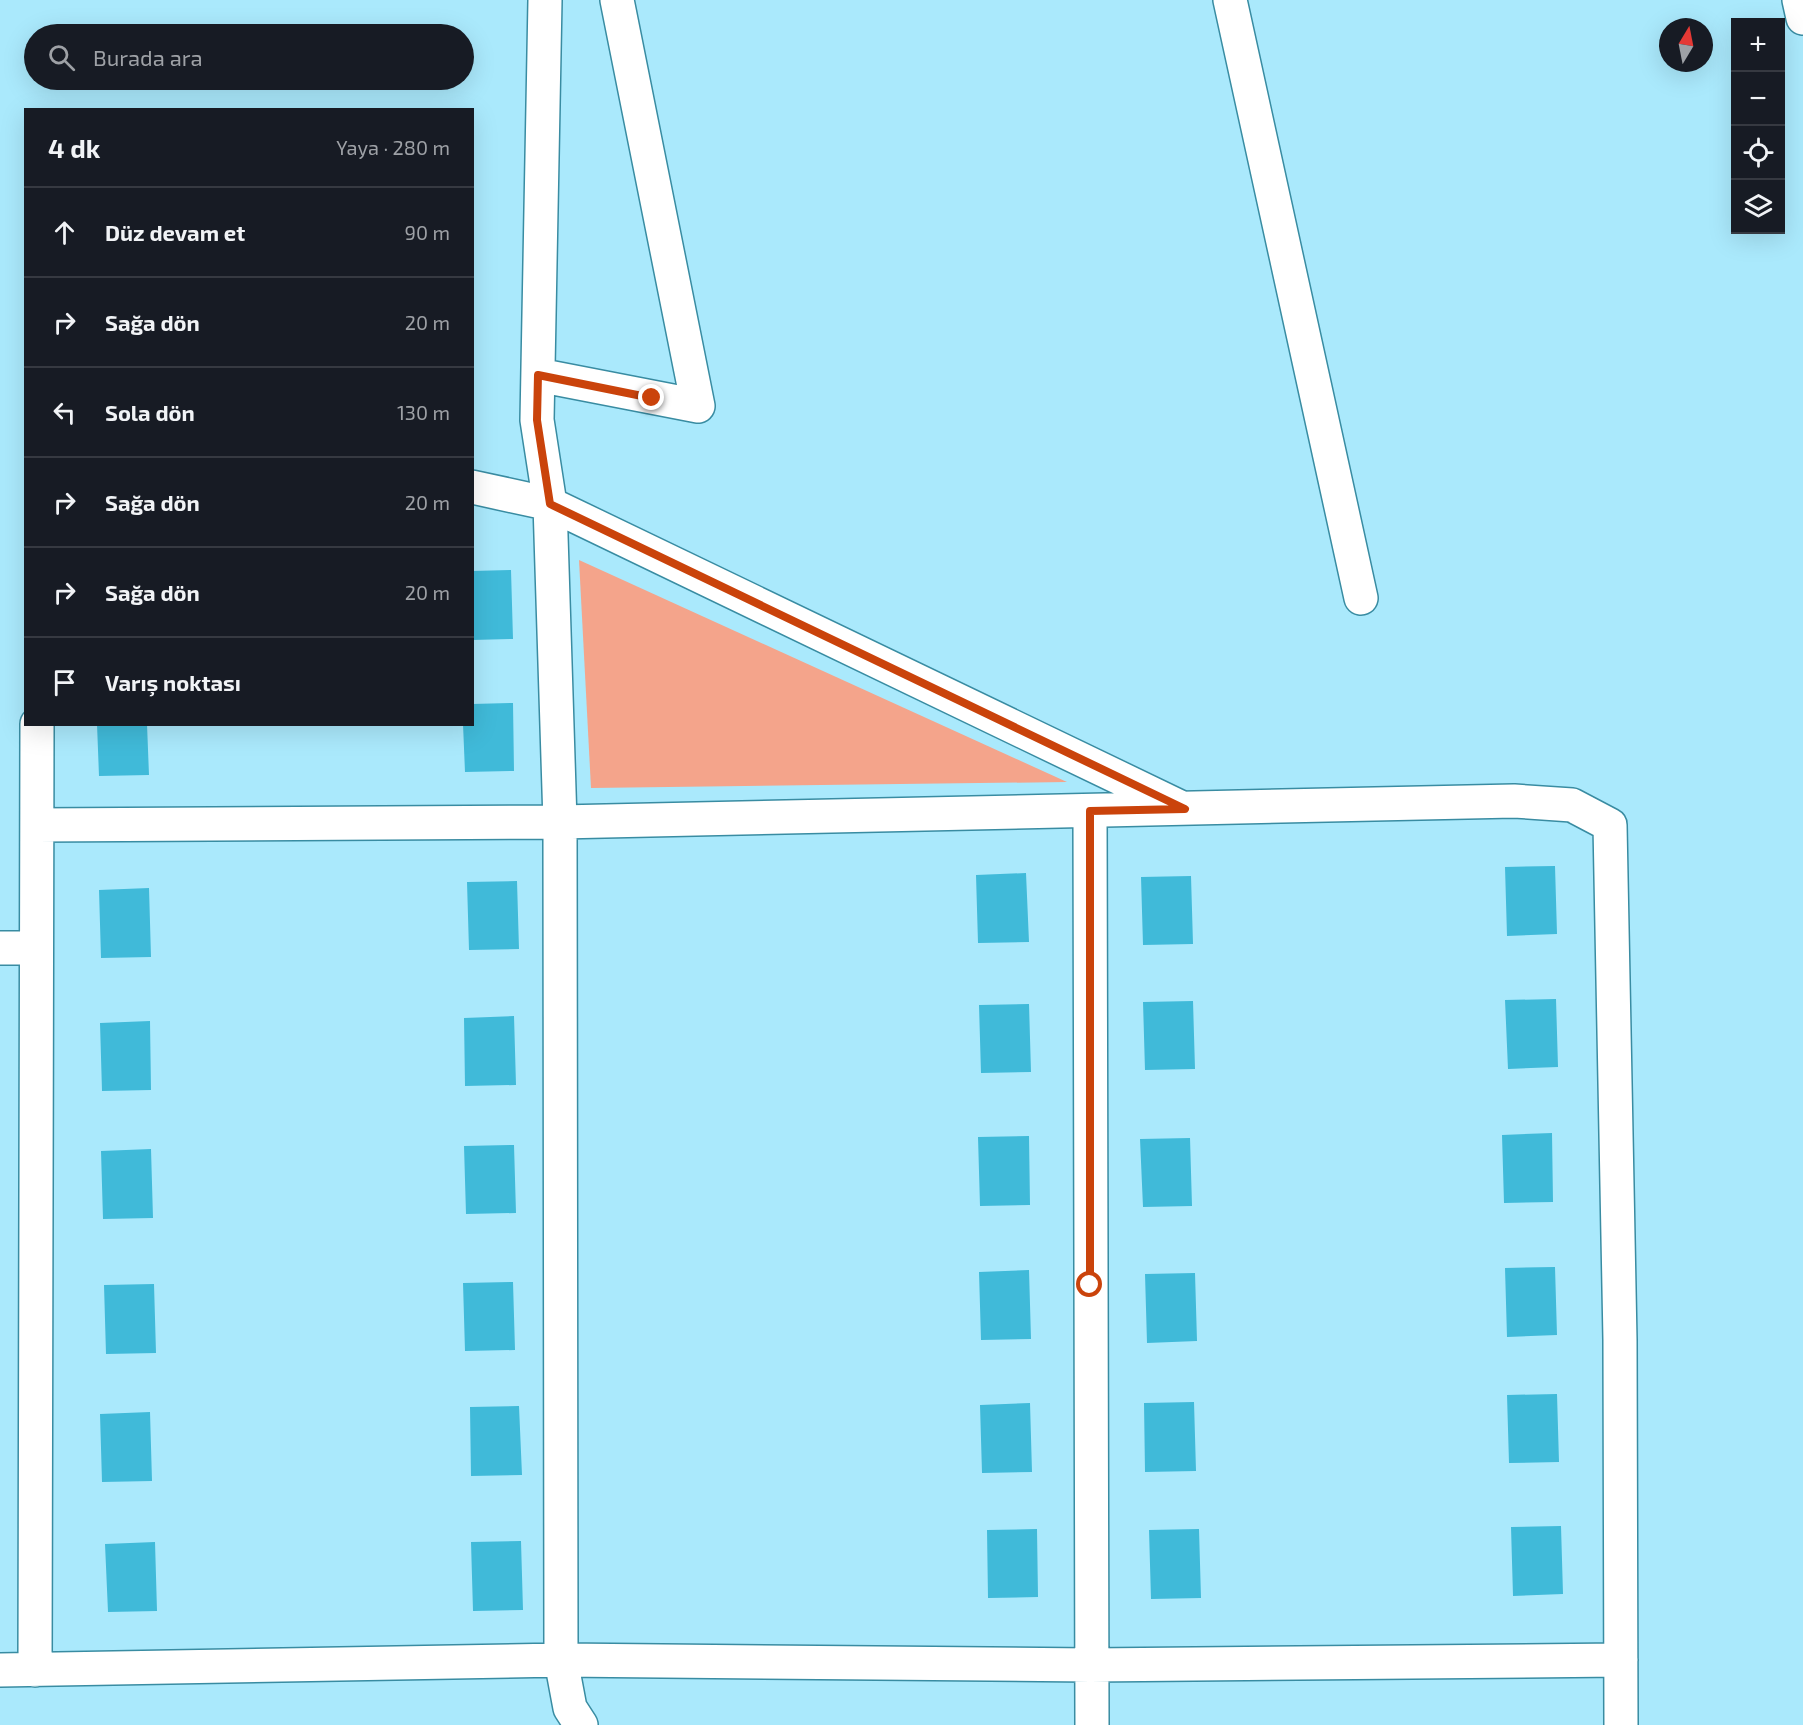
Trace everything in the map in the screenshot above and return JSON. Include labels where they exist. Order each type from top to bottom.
[{"type":"street","points":[[546,0],[537,420],[550,504],[560,822],[561,1660],[570,1708],[581,1725]]},
{"type":"street","points":[[538,375],[698,406],[617,0]]},
{"type":"street","points":[[1230,0],[1361,598]]},
{"type":"street","points":[[1799,0],[1803,18]]},
{"type":"street","points":[[474,488],[550,504],[1185,809]]},
{"type":"street","points":[[35,1670],[37,726]]},
{"type":"street","points":[[37,825],[560,822],[1514,801],[1572,805],[1611,825],[1620,1340],[1621,1725]]},
{"type":"street","points":[[1090,811],[1092,1725]]},
{"type":"street","points":[[0,948],[36,948]]},
{"type":"street","points":[[0,1670],[561,1660],[1091,1665],[1621,1660]]},
{"type":"shaded area","points":[[579,560],[1067,782],[591,788]]},
{"type":"building","points":[[511,570],[513,639],[474,640],[474,571]]},
{"type":"building","points":[[513,703],[514,771],[465,772],[463,726],[474,726],[474,704]]},
{"type":"building","points":[[97,726],[147,726],[149,775],[99,776]]},
{"type":"building","points":[[1555,866],[1557,934],[1507,936],[1505,867]]},
{"type":"building","points":[[1026,873],[1029,942],[978,943],[976,875]]},
{"type":"building","points":[[1191,876],[1193,944],[1143,945],[1141,877]]},
{"type":"building","points":[[517,881],[519,949],[469,950],[467,882]]},
{"type":"building","points":[[149,888],[151,957],[101,958],[99,890]]},
{"type":"building","points":[[1556,999],[1558,1067],[1508,1069],[1505,1000]]},
{"type":"building","points":[[1193,1001],[1195,1069],[1145,1070],[1143,1002]]},
{"type":"building","points":[[1029,1004],[1031,1072],[981,1073],[979,1005]]},
{"type":"building","points":[[514,1016],[516,1085],[465,1086],[464,1018]]},
{"type":"building","points":[[150,1021],[151,1090],[102,1091],[100,1023]]},
{"type":"building","points":[[1552,1133],[1553,1202],[1504,1203],[1502,1135]]},
{"type":"building","points":[[1029,1136],[1030,1205],[980,1206],[978,1137]]},
{"type":"building","points":[[1190,1138],[1192,1206],[1143,1207],[1140,1139]]},
{"type":"building","points":[[514,1145],[516,1213],[466,1214],[464,1146]]},
{"type":"building","points":[[151,1149],[153,1218],[103,1219],[101,1151]]},
{"type":"building","points":[[1555,1267],[1557,1335],[1507,1337],[1505,1268]]},
{"type":"building","points":[[1029,1270],[1031,1339],[981,1340],[979,1272]]},
{"type":"building","points":[[1195,1273],[1197,1341],[1147,1343],[1145,1274]]},
{"type":"building","points":[[513,1282],[515,1350],[465,1351],[463,1283]]},
{"type":"building","points":[[154,1284],[156,1353],[106,1354],[104,1285]]},
{"type":"building","points":[[1557,1394],[1559,1462],[1509,1463],[1507,1395]]},
{"type":"building","points":[[1194,1402],[1196,1471],[1145,1472],[1144,1403]]},
{"type":"building","points":[[1030,1403],[1032,1472],[982,1473],[980,1405]]},
{"type":"building","points":[[519,1406],[522,1475],[471,1476],[470,1407]]},
{"type":"building","points":[[150,1412],[152,1481],[102,1482],[100,1414]]},
{"type":"building","points":[[1561,1526],[1563,1594],[1513,1596],[1511,1527]]},
{"type":"building","points":[[1037,1529],[1038,1597],[988,1598],[987,1530]]},
{"type":"building","points":[[1199,1529],[1201,1598],[1151,1599],[1149,1530]]},
{"type":"building","points":[[521,1541],[523,1610],[473,1611],[471,1542]]},
{"type":"building","points":[[155,1542],[157,1611],[108,1612],[105,1544]]},
{"type":"route","points":[[652,398],[538,375],[537,420],[550,504],[687,567],[1185,809],[1090,811],[1090,1285]]}]
